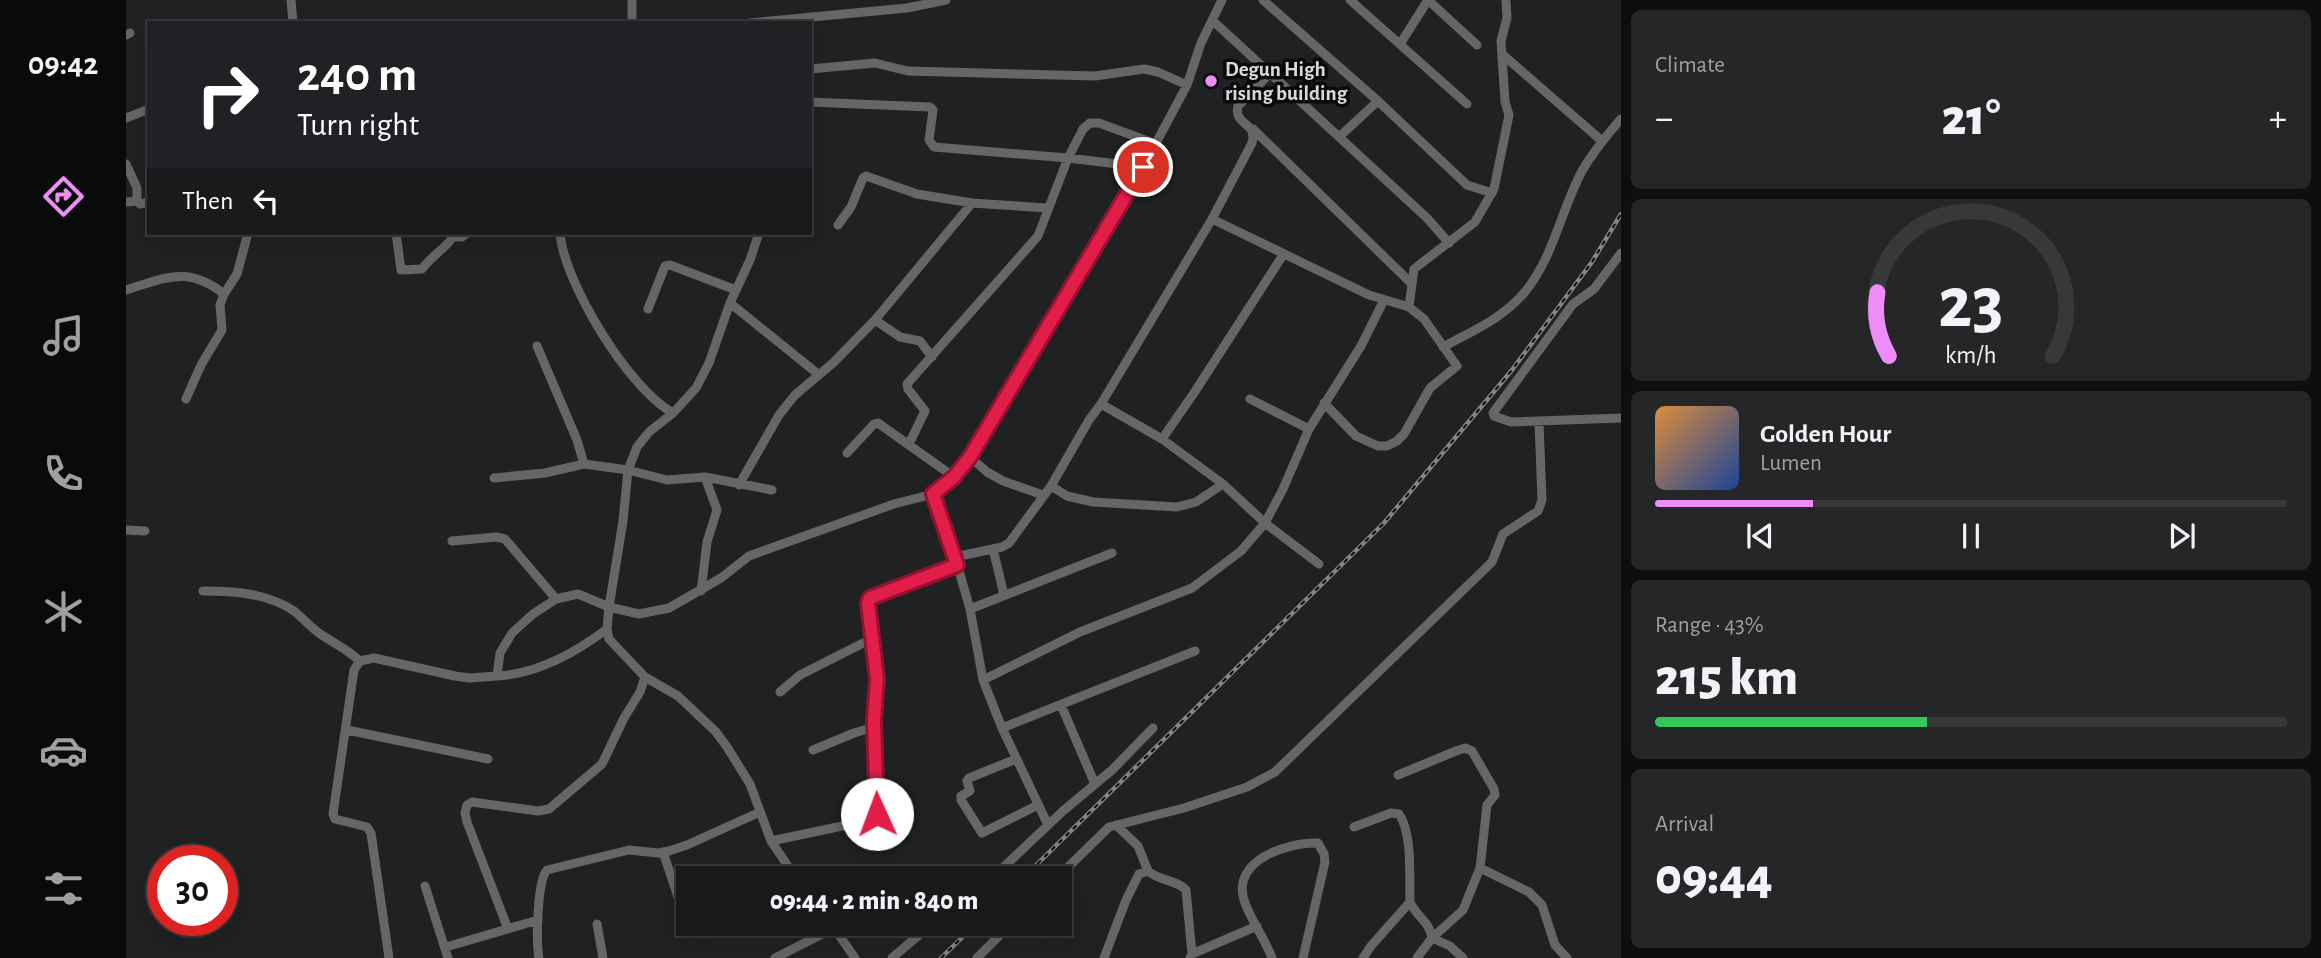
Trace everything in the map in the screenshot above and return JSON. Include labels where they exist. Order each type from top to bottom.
[{"type":"street","points":[[291,0],[293,21]]},
{"type":"street","points":[[632,0],[632,21]]},
{"type":"street","points":[[792,21],[907,8],[946,0]]},
{"type":"street","points":[[497,676],[500,653],[512,633],[556,598],[578,594],[609,607],[646,614],[669,608],[701,591],[749,556],[894,504],[933,494],[954,477],[970,457],[1156,144],[1186,85],[1201,43],[1222,0]]},
{"type":"street","points":[[1263,0],[1378,101],[1467,185],[1492,192]]},
{"type":"street","points":[[1350,0],[1467,104]]},
{"type":"street","points":[[1400,44],[1428,0],[1477,44]]},
{"type":"street","points":[[1409,307],[1414,269],[1475,222],[1492,192],[1509,114],[1505,102],[1502,54],[1507,18],[1506,0]]},
{"type":"street","points":[[1212,20],[1427,218],[1449,243]]},
{"type":"street","points":[[1502,54],[1602,141]]},
{"type":"street","points":[[812,69],[875,63],[908,71],[1095,76],[1144,69],[1158,72],[1186,85]]},
{"type":"street","points":[[1270,73],[1238,106],[1236,113],[1239,119],[1252,128],[1412,284]]},
{"type":"street","points":[[1339,137],[1378,101]]},
{"type":"street","points":[[812,102],[930,107],[933,110],[929,140],[933,147],[1143,167]]},
{"type":"street","points":[[126,118],[147,110]]},
{"type":"street","points":[[1443,347],[1498,318],[1525,292],[1546,257],[1582,172],[1602,141],[1621,119]]},
{"type":"street","points":[[909,444],[925,411],[907,384],[1038,236],[1047,208],[1083,128],[1090,123],[1099,123],[1156,144]]},
{"type":"street","points":[[771,841],[875,818],[878,798],[874,727],[877,679],[868,603],[870,598],[956,561],[1009,543],[1051,486],[1212,219],[1252,143],[1252,128]]},
{"type":"street","points":[[126,164],[137,188],[137,201]]},
{"type":"street","points":[[838,225],[851,207],[866,176],[917,194],[972,203],[1047,208]]},
{"type":"street","points":[[126,202],[147,202]]},
{"type":"street","points":[[739,485],[779,415],[795,396],[875,320],[972,203]]},
{"type":"street","points":[[1212,219],[1369,295],[1409,307],[1424,319],[1457,366],[1430,387],[1404,434],[1387,446],[1378,446],[1356,436],[1324,402]]},
{"type":"street","points":[[186,399],[201,365],[222,330],[220,304],[237,274],[247,235]]},
{"type":"street","points":[[396,235],[401,270],[422,269],[431,256],[447,247],[453,237],[464,235]]},
{"type":"street","points":[[560,235],[574,279],[611,350],[659,405],[673,413]]},
{"type":"street","points":[[758,235],[703,375],[673,413],[649,432],[637,447],[628,470],[607,629],[609,639],[645,677],[678,696],[716,732],[750,784],[771,841],[787,866]]},
{"type":"street","points":[[1621,253],[1594,289],[1573,304],[1493,413],[1494,416],[1511,422],[1621,418]]},
{"type":"street","points":[[1162,439],[1283,255]]},
{"type":"street","points":[[648,310],[665,266],[670,265],[736,290]]},
{"type":"street","points":[[126,289],[183,275],[215,287],[224,294]]},
{"type":"street","points":[[983,680],[1080,632],[1192,588],[1241,551],[1265,523],[1309,429],[1361,346],[1384,300]]},
{"type":"street","points":[[730,303],[818,374]]},
{"type":"street","points":[[875,320],[900,337],[920,341],[932,356]]},
{"type":"street","points":[[537,346],[577,440],[584,464]]},
{"type":"street","points":[[1250,399],[1309,429]]},
{"type":"street","points":[[1101,404],[1162,439],[1223,484],[1265,523],[1319,564]]},
{"type":"street","points":[[1069,866],[1109,827],[1184,808],[1247,787],[1275,772],[1492,562],[1503,534],[1538,512],[1542,500],[1539,422]]},
{"type":"street","points":[[846,453],[878,423],[954,477]]},
{"type":"street","points":[[970,457],[987,472],[1003,481],[1043,495]]},
{"type":"street","points":[[494,478],[545,473],[584,464],[628,470],[667,480],[705,477],[772,490]]},
{"type":"street","points":[[701,591],[707,541],[717,510],[705,477]]},
{"type":"street","points":[[1051,486],[1067,496],[1093,502],[1178,507],[1196,502],[1223,484]]},
{"type":"street","points":[[933,494],[970,609],[983,680],[1002,728],[1048,825]]},
{"type":"street","points":[[126,530],[145,531]]},
{"type":"street","points":[[452,541],[496,537],[505,539],[556,598]]},
{"type":"street","points":[[993,549],[1004,594]]},
{"type":"street","points":[[970,609],[1112,553]]},
{"type":"street","points":[[203,591],[253,594],[275,601],[296,612],[303,621],[359,660],[374,658],[469,678],[527,671],[580,649],[607,629]]},
{"type":"street","points":[[780,692],[800,675],[873,638]]},
{"type":"street","points":[[1002,728],[1195,651]]},
{"type":"street","points":[[359,660],[354,670],[333,814],[335,819],[367,827],[371,833],[389,958]]},
{"type":"street","points":[[509,929],[467,822],[467,805],[472,802],[538,811],[549,808],[602,764],[640,692],[645,677]]},
{"type":"street","points":[[1061,705],[1095,784]]},
{"type":"street","points":[[813,750],[874,727]]},
{"type":"street","points":[[1005,866],[1153,728]]},
{"type":"street","points":[[347,730],[488,760]]},
{"type":"street","points":[[1398,775],[1465,748],[1472,751],[1495,795],[1487,805],[1480,868],[1463,910],[1432,938],[1417,958]]},
{"type":"street","points":[[1016,759],[969,778],[967,781],[971,791],[961,796],[961,800],[982,833],[1038,805]]},
{"type":"street","points":[[539,958],[538,920],[542,881],[547,870],[629,850],[663,852],[687,845],[760,812]]},
{"type":"street","points":[[1354,827],[1391,813],[1399,814],[1407,838],[1410,902],[1429,925],[1432,938]]},
{"type":"street","points":[[1116,825],[1138,846],[1148,871],[1157,878],[1181,885],[1186,890],[1191,956],[1257,926]]},
{"type":"street","points":[[1272,958],[1244,902],[1243,885],[1249,868],[1259,859],[1309,843],[1318,844],[1325,862],[1303,958]]},
{"type":"street","points":[[663,852],[676,891]]},
{"type":"street","points":[[1480,868],[1529,892],[1542,905],[1555,945],[1567,958]]},
{"type":"street","points":[[1104,958],[1139,874],[1148,871]]},
{"type":"street","points":[[425,886],[448,958]]},
{"type":"street","points":[[1363,958],[1410,902]]},
{"type":"street","points":[[446,947],[538,920]]},
{"type":"street","points":[[597,924],[603,958]]},
{"type":"street","points":[[775,958],[814,936]]},
{"type":"street","points":[[839,936],[855,958]]},
{"type":"street","points":[[892,958],[918,936]]},
{"type":"street","points":[[977,958],[999,936]]},
{"type":"street","points":[[1432,938],[1450,946],[1463,958]]},
{"type":"railway","points":[[1035,866],[1384,523],[1512,370],[1592,262],[1621,214]]},
{"type":"railway","points":[[941,958],[964,936]]},
{"type":"place","name":"Degun High rising building","points":[[1211,81]]},
{"type":"route","points":[[877,814],[874,720],[877,679],[868,603],[870,598],[957,565],[933,494],[954,477],[970,457],[1143,167]]}]
